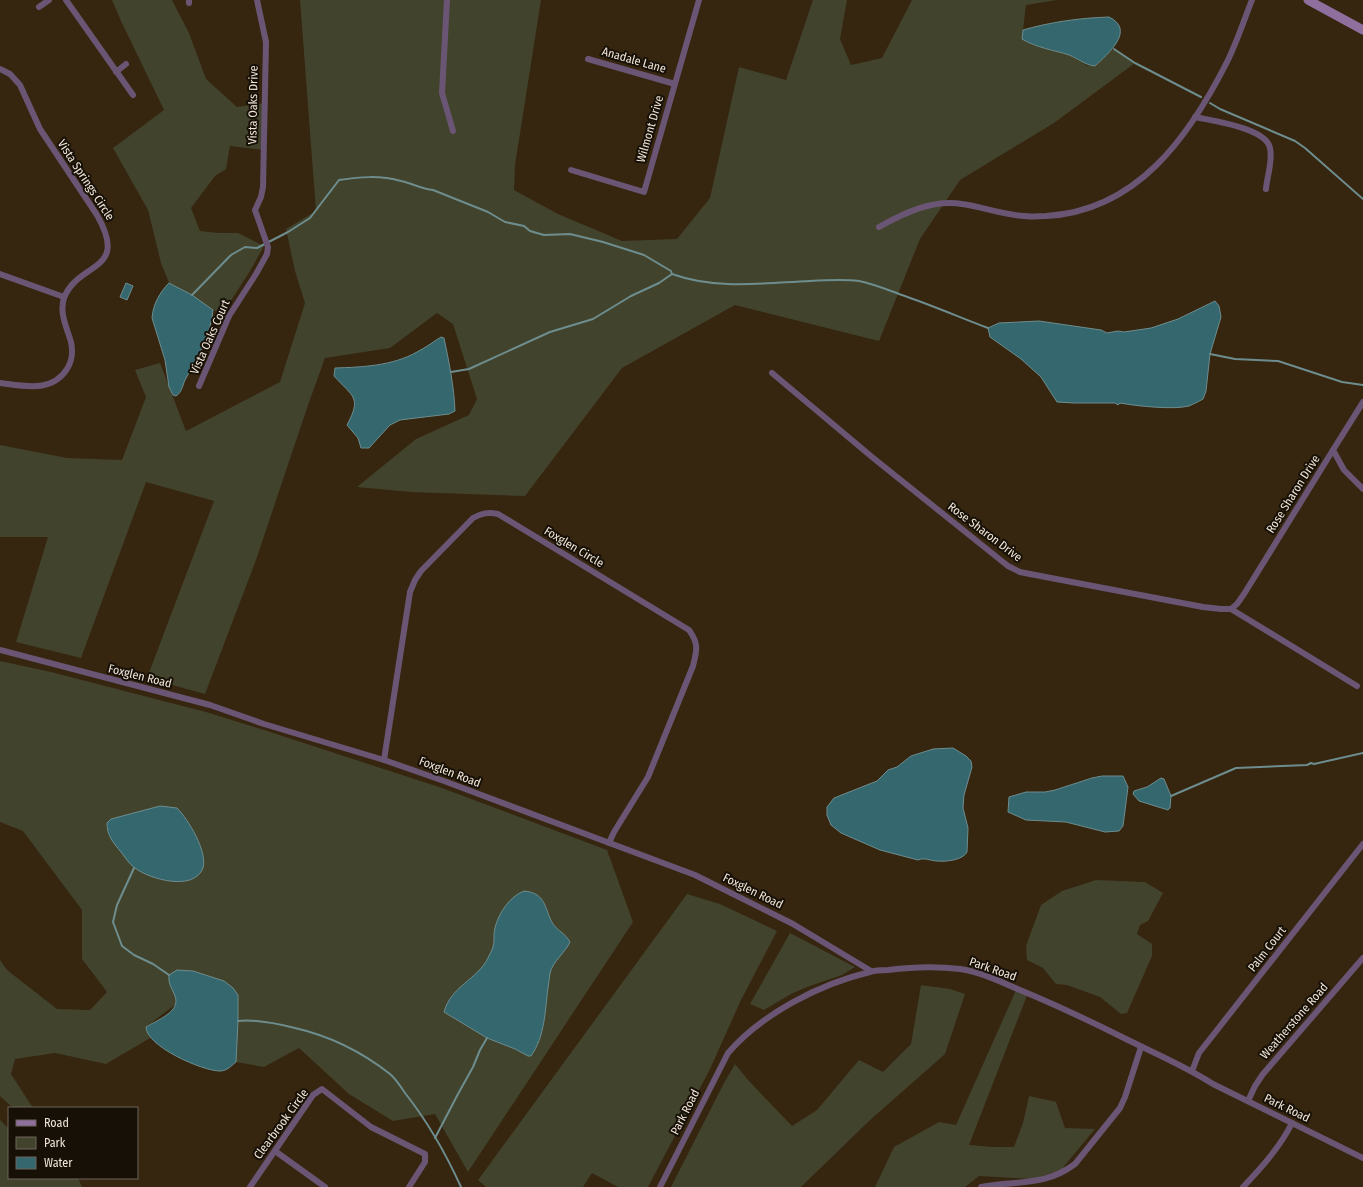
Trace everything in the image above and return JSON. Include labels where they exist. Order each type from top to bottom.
[{"type":"street","points":[[38,8],[49,0]]},
{"type":"street","points":[[66,0],[133,95]]},
{"type":"street","name":"Vista Oaks Drive","points":[[255,210],[261,197],[262,187],[266,42],[257,0]]},
{"type":"street","points":[[447,0],[442,92],[453,131]]},
{"type":"street","name":"Wilmont Drive","points":[[572,170],[644,192],[699,0]]},
{"type":"street","points":[[879,226],[902,214],[926,206],[938,204],[961,204],[1026,217],[1062,215],[1092,207],[1121,194],[1146,175],[1163,159],[1195,117],[1209,95],[1227,61],[1252,0]]},
{"type":"street","points":[[1308,0],[1363,30]]},
{"type":"street","name":"Anadale Lane","points":[[588,58],[675,84]]},
{"type":"street","points":[[116,72],[126,64]]},
{"type":"street","name":"Vista Springs Circle","points":[[0,69],[10,74],[20,85],[40,129],[98,215],[107,235],[108,248],[105,258],[74,283],[64,297]]},
{"type":"street","points":[[1195,117],[1256,133],[1266,140],[1270,147],[1271,156],[1266,189]]},
{"type":"street","name":"Vista Oaks Court","points":[[199,386],[229,316],[267,254],[268,247],[255,210]]},
{"type":"street","points":[[0,274],[64,297],[62,304],[62,315],[72,345],[70,361],[65,372],[54,381],[44,386],[30,387],[0,383]]},
{"type":"street","name":"Rose Sharon Drive","points":[[772,373],[872,457],[1008,566],[1020,572],[1030,574],[1203,607],[1231,609],[1357,686]]},
{"type":"street","name":"Rose Sharon Drive","points":[[1231,609],[1237,604],[1244,594],[1363,402]]},
{"type":"street","points":[[1333,450],[1344,470],[1363,489]]},
{"type":"street","name":"Foxglen Circle","points":[[384,760],[409,599],[415,580],[421,571],[473,518],[480,514],[489,512],[498,514],[689,630],[695,639],[697,646],[693,666],[648,777],[614,832],[609,843]]},
{"type":"street","name":"Foxglen Road","points":[[0,650],[210,705],[264,724],[384,760],[695,876],[793,924],[871,971]]},
{"type":"street","name":"Palm Court","points":[[1192,1071],[1200,1053],[1363,844]]},
{"type":"street","name":"Weatherstone Road","points":[[1248,1101],[1263,1074],[1363,958]]},
{"type":"street","name":"Park Road","points":[[660,1187],[728,1053],[756,1025],[803,998],[842,980],[871,971],[913,967],[961,969],[1004,983],[1053,1004],[1192,1071],[1213,1084],[1363,1158]]},
{"type":"street","points":[[981,1187],[1008,1184],[1024,1185],[1043,1183],[1062,1176],[1085,1152],[1120,1108],[1127,1093],[1141,1047]]},
{"type":"street","name":"Clearbrook Circle","points":[[250,1187],[313,1095],[322,1089],[370,1127],[425,1154],[426,1162],[409,1187]]},
{"type":"street","points":[[1243,1187],[1282,1142],[1292,1123]]},
{"type":"street","points":[[275,1151],[325,1187]]},
{"type":"green space","points":[[112,0],[172,0],[189,33],[206,79],[237,107],[265,103],[264,150],[230,146],[226,169],[215,176],[191,208],[200,231],[238,233],[264,246],[223,313],[213,310],[192,295],[169,283],[161,263],[148,210],[113,148],[164,110]]},
{"type":"green space","points":[[300,0],[541,0],[515,165],[514,190],[558,214],[622,241],[677,239],[710,198],[739,67],[786,80],[813,0],[847,0],[840,39],[851,65],[882,58],[912,0],[1057,0],[1026,5],[1023,30],[1031,44],[1071,56],[1088,66],[1114,49],[1135,63],[1054,123],[960,180],[920,239],[879,341],[735,305],[622,368],[525,496],[411,492],[357,487],[416,439],[469,415],[477,399],[453,324],[437,313],[390,348],[325,358],[256,560],[205,694],[147,678],[214,501],[146,482],[81,658],[16,642],[48,537],[0,537],[0,445],[67,458],[122,460],[146,397],[135,370],[160,363],[186,431],[280,382],[305,303],[295,271],[286,229],[316,211]]},
{"type":"green space","points":[[0,661],[51,672],[206,712],[264,730],[442,788],[607,850],[633,922],[468,1172],[435,1114],[393,1121],[349,1094],[299,1048],[264,1067],[236,1062],[238,995],[175,998],[176,1004],[147,1026],[150,1038],[106,1064],[55,1053],[15,1059],[11,1074],[32,1107],[12,1107],[0,1096],[0,960],[7,970],[57,1009],[90,1010],[107,992],[82,959],[82,910],[23,831],[0,822]]},
{"type":"green space","points":[[1096,880],[1145,882],[1163,893],[1148,921],[1140,925],[1137,934],[1152,944],[1152,956],[1127,1013],[1121,1014],[1100,997],[1067,985],[1056,984],[1043,968],[1027,960],[1026,946],[1041,905],[1062,891]]},
{"type":"green space","points":[[687,894],[720,904],[777,931],[741,1000],[710,1069],[648,1187],[618,1187],[592,1173],[583,1187],[486,1187],[478,1180]]},
{"type":"green space","points":[[790,933],[855,967],[842,975],[791,994],[764,1010],[750,1004]]},
{"type":"green space","points":[[921,985],[950,989],[965,994],[945,1054],[869,1121],[801,1187],[671,1187],[735,1064],[748,1080],[792,1126],[817,1110],[859,1060],[883,1072],[911,1044]]},
{"type":"green space","points":[[1017,988],[1028,993],[969,1145],[1014,1147],[1023,1123],[1029,1096],[1056,1102],[1065,1128],[1095,1129],[1061,1170],[1034,1179],[979,1176],[965,1187],[875,1187],[894,1147],[939,1122],[956,1125]]},
{"type":"green space","points":[[0,1120],[8,1128],[8,1179],[78,1179],[82,1187],[0,1187]]},
{"type":"water","points":[[1109,17],[1117,22],[1120,28],[1120,35],[1112,49],[1095,66],[1069,55],[1040,47],[1022,39],[1023,30],[1034,27],[1087,18]]},
{"type":"water","points":[[126,283],[133,286],[127,300],[120,297]]},
{"type":"water","points":[[169,283],[192,295],[213,310],[212,319],[203,346],[185,380],[181,391],[176,396],[173,395],[169,387],[165,360],[152,318],[158,299]]},
{"type":"water","points":[[1215,301],[1219,306],[1221,317],[1210,354],[1206,391],[1203,399],[1189,406],[1174,408],[1120,403],[1118,405],[1115,403],[1057,402],[1041,377],[1021,359],[990,337],[988,328],[999,323],[1039,321],[1101,330],[1107,333],[1118,331],[1124,332],[1151,328],[1178,319]]},
{"type":"water","points":[[441,337],[444,338],[454,392],[455,411],[449,414],[400,420],[390,425],[369,448],[361,448],[358,438],[347,425],[354,408],[353,398],[334,376],[335,368],[377,365],[398,360],[407,357]]},
{"type":"water","points":[[953,748],[971,761],[972,767],[964,795],[963,808],[968,828],[967,852],[962,857],[945,861],[918,860],[880,850],[841,833],[831,825],[827,815],[827,807],[834,798],[877,781],[888,770],[897,767],[911,756],[933,749]]},
{"type":"water","points":[[1102,776],[1123,776],[1128,787],[1123,826],[1119,831],[1105,832],[1066,822],[1026,820],[1008,812],[1009,797],[1026,792],[1045,792],[1055,790]]},
{"type":"water","points":[[1161,778],[1164,779],[1171,796],[1170,808],[1168,810],[1139,801],[1133,794],[1134,791],[1147,787]]},
{"type":"water","points":[[160,806],[177,808],[196,836],[200,845],[203,853],[203,868],[198,875],[191,880],[171,881],[150,876],[142,872],[129,862],[109,835],[107,823],[111,819]]},
{"type":"water","points":[[524,891],[531,892],[541,898],[553,924],[570,942],[550,973],[542,1032],[536,1048],[531,1056],[487,1038],[444,1012],[447,1003],[452,996],[483,966],[488,958],[494,945],[494,930],[505,906],[519,893]]},
{"type":"water","points":[[177,970],[193,971],[224,981],[233,988],[238,995],[236,1062],[227,1069],[222,1071],[212,1070],[189,1062],[165,1049],[155,1042],[148,1034],[146,1027],[167,1015],[175,1007],[175,996],[170,983],[169,975]]},
{"type":"waterway","points":[[1114,49],[1135,63],[1201,97]]},
{"type":"waterway","points":[[1210,103],[1220,109],[1295,141],[1363,199]]},
{"type":"waterway","points":[[192,295],[231,255],[245,247],[257,248],[288,232],[310,218],[339,180],[377,177],[393,179],[433,190],[488,212],[505,222],[524,226],[530,231],[544,235],[570,234],[603,242],[644,255],[671,271],[672,274],[689,279],[723,284],[758,284],[828,280],[859,281],[876,285],[988,328]]},
{"type":"waterway","points":[[451,372],[469,369],[550,332],[593,319],[631,296],[659,283],[672,274]]},
{"type":"waterway","points":[[1210,354],[1235,359],[1278,361],[1342,382],[1363,385]]},
{"type":"waterway","points":[[1171,796],[1236,768],[1307,765],[1363,753]]},
{"type":"waterway","points":[[134,868],[117,905],[113,922],[122,946],[134,955],[153,964],[169,975]]},
{"type":"waterway","points":[[238,1021],[267,1022],[289,1026],[321,1035],[357,1052],[390,1074],[429,1127],[443,1150],[461,1187]]},
{"type":"waterway","points":[[435,1138],[487,1038]]}]
